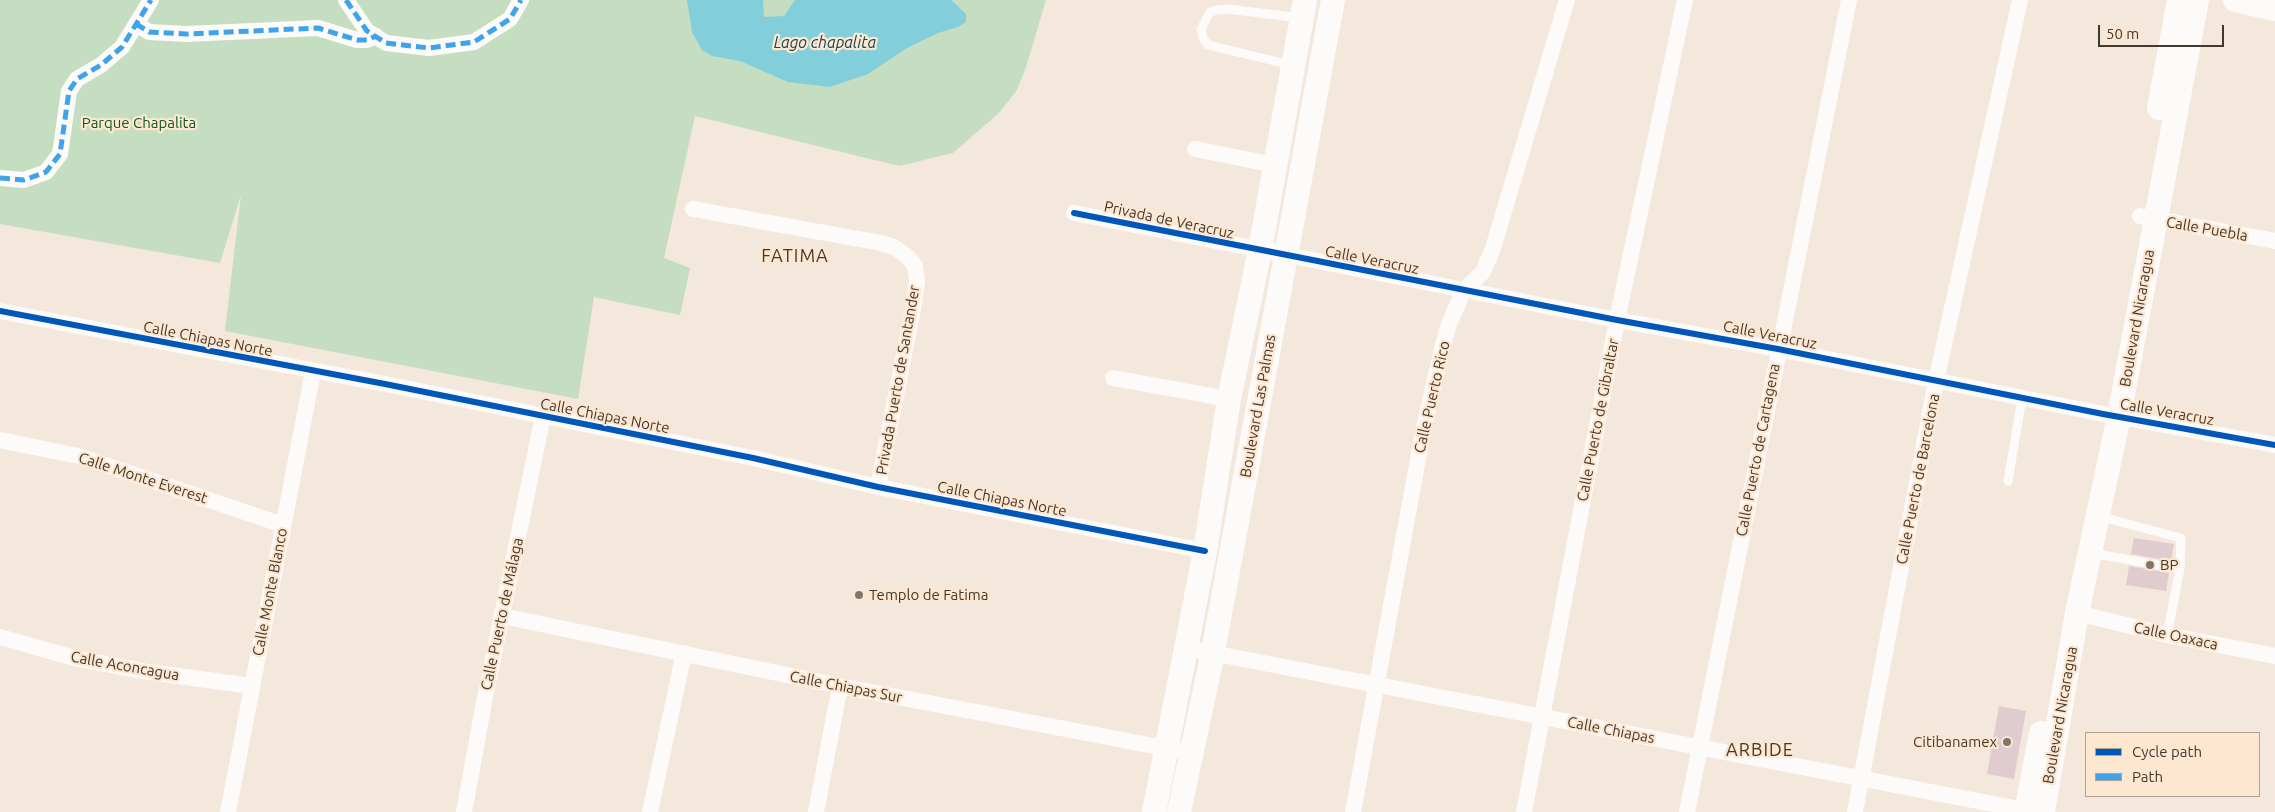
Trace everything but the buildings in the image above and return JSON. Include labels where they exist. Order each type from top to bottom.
[{"type":"street","points":[[0,178],[24,180],[46,172],[60,154],[68,91],[77,79],[101,65],[122,47],[151,0]]},
{"type":"street","points":[[346,0],[367,31],[386,43],[429,48],[474,42],[510,19],[521,0]]},
{"type":"street","name":"Boulevard Las Palmas","points":[[1179,812],[1213,652],[1333,0]]},
{"type":"street","name":"Calle Puerto Rico","points":[[1353,812],[1424,427],[1449,324],[1464,290],[1483,272],[1493,248],[1567,0]]},
{"type":"street","name":"Calle Puerto de Gibraltar","points":[[1524,812],[1617,320],[1685,0]]},
{"type":"street","name":"Calle Puerto de Cartagena","points":[[1687,812],[1849,0]]},
{"type":"street","name":"Calle Puerto de Barcelona","points":[[1855,812],[1936,381],[2020,0]]},
{"type":"street","name":"Boulevard Nicaragua","points":[[2033,811],[2111,415],[2147,217],[2179,0]]},
{"type":"street","name":"Boulevard Nicaragua","points":[[2147,217],[2197,0]]},
{"type":"street","points":[[2235,0],[2275,9]]},
{"type":"street","name":"Boulevard Las Palmas","points":[[1154,812],[1205,551],[1230,399],[1260,250],[1303,9]]},
{"type":"street","points":[[136,24],[149,32],[186,34],[318,28],[357,40],[376,36]]},
{"type":"street","points":[[1195,150],[1275,165]]},
{"type":"street","name":"Privada Puerto de Santander","points":[[693,209],[881,243],[894,247],[907,256],[915,266],[917,281],[913,309],[878,487]]},
{"type":"street","name":"Privada de Veracruz","points":[[1074,213],[1260,250]]},
{"type":"street","name":"Calle Puebla","points":[[2147,217],[2275,241]]},
{"type":"street","name":"Calle Veracruz","points":[[1260,250],[1617,320],[1778,349],[2022,398],[2275,445]]},
{"type":"street","name":"Calle Chiapas Norte","points":[[0,311],[543,416],[753,458],[878,487],[1205,551]]},
{"type":"street","name":"Calle Monte Blanco","points":[[228,812],[313,372]]},
{"type":"street","points":[[1113,378],[1230,399]]},
{"type":"street","name":"Boulevard Nicaragua","points":[[2033,811],[2098,516],[2111,415]]},
{"type":"street","name":"Calle Puerto de Málaga","points":[[464,812],[543,416]]},
{"type":"street","name":"Calle Monte Everest","points":[[0,440],[78,456],[283,525]]},
{"type":"street","name":"Calle Oaxaca","points":[[2077,613],[2167,635],[2275,656]]},
{"type":"street","name":"Calle Chiapas Sur","points":[[502,616],[840,686],[1191,753]]},
{"type":"street","name":"Calle Aconcagua","points":[[0,637],[74,658],[148,672],[252,686]]},
{"type":"street","name":"Calle Chiapas","points":[[1186,648],[2033,811]]},
{"type":"street","points":[[650,812],[684,654]]},
{"type":"street","points":[[816,812],[840,686]]},
{"type":"lane","points":[[1293,65],[1208,45],[1203,38],[1201,29],[1210,12],[1218,10],[1303,9]]},
{"type":"lane","points":[[2008,481],[2022,398]]},
{"type":"lane","points":[[2098,516],[2181,538],[2183,541],[2180,569],[2167,635]]},
{"type":"lane","points":[[2090,553],[2180,569]]},
{"type":"green space","name":"Parque Chapalita","points":[[0,0],[1046,0],[1026,67],[1017,90],[1000,112],[953,153],[899,166],[695,116],[664,258],[690,268],[680,315],[594,297],[578,399],[225,331],[241,195],[220,263],[0,224]]},
{"type":"water","name":"Lago chapalita","points":[[687,0],[763,0],[764,17],[784,16],[795,0],[951,0],[966,14],[966,22],[907,48],[868,74],[830,87],[788,82],[740,61],[712,56],[702,50],[692,32]]},
{"type":"marked path","points":[[0,178],[24,180],[46,172],[60,154],[69,91],[77,79],[101,65],[122,47],[151,0]]},
{"type":"marked path","points":[[346,0],[367,31],[386,43],[429,48],[474,42],[510,19],[521,0]]},
{"type":"marked path","points":[[136,24],[149,32],[186,34],[318,28],[357,40],[367,40],[376,36]]},
{"type":"cycle path","points":[[1074,213],[2103,414],[2275,445]]},
{"type":"cycle path","points":[[0,311],[385,384],[753,458],[878,487],[1205,551]]},
{"type":"place","name":"BP","points":[[2150,565]]},
{"type":"place","name":"Templo de Fatima","points":[[859,595]]},
{"type":"place","name":"Citibanamex","points":[[2007,742]]},
{"type":"district","name":"FATIMA","points":[[795,256]]},
{"type":"district","name":"ARBIDE","points":[[1760,750]]}]
